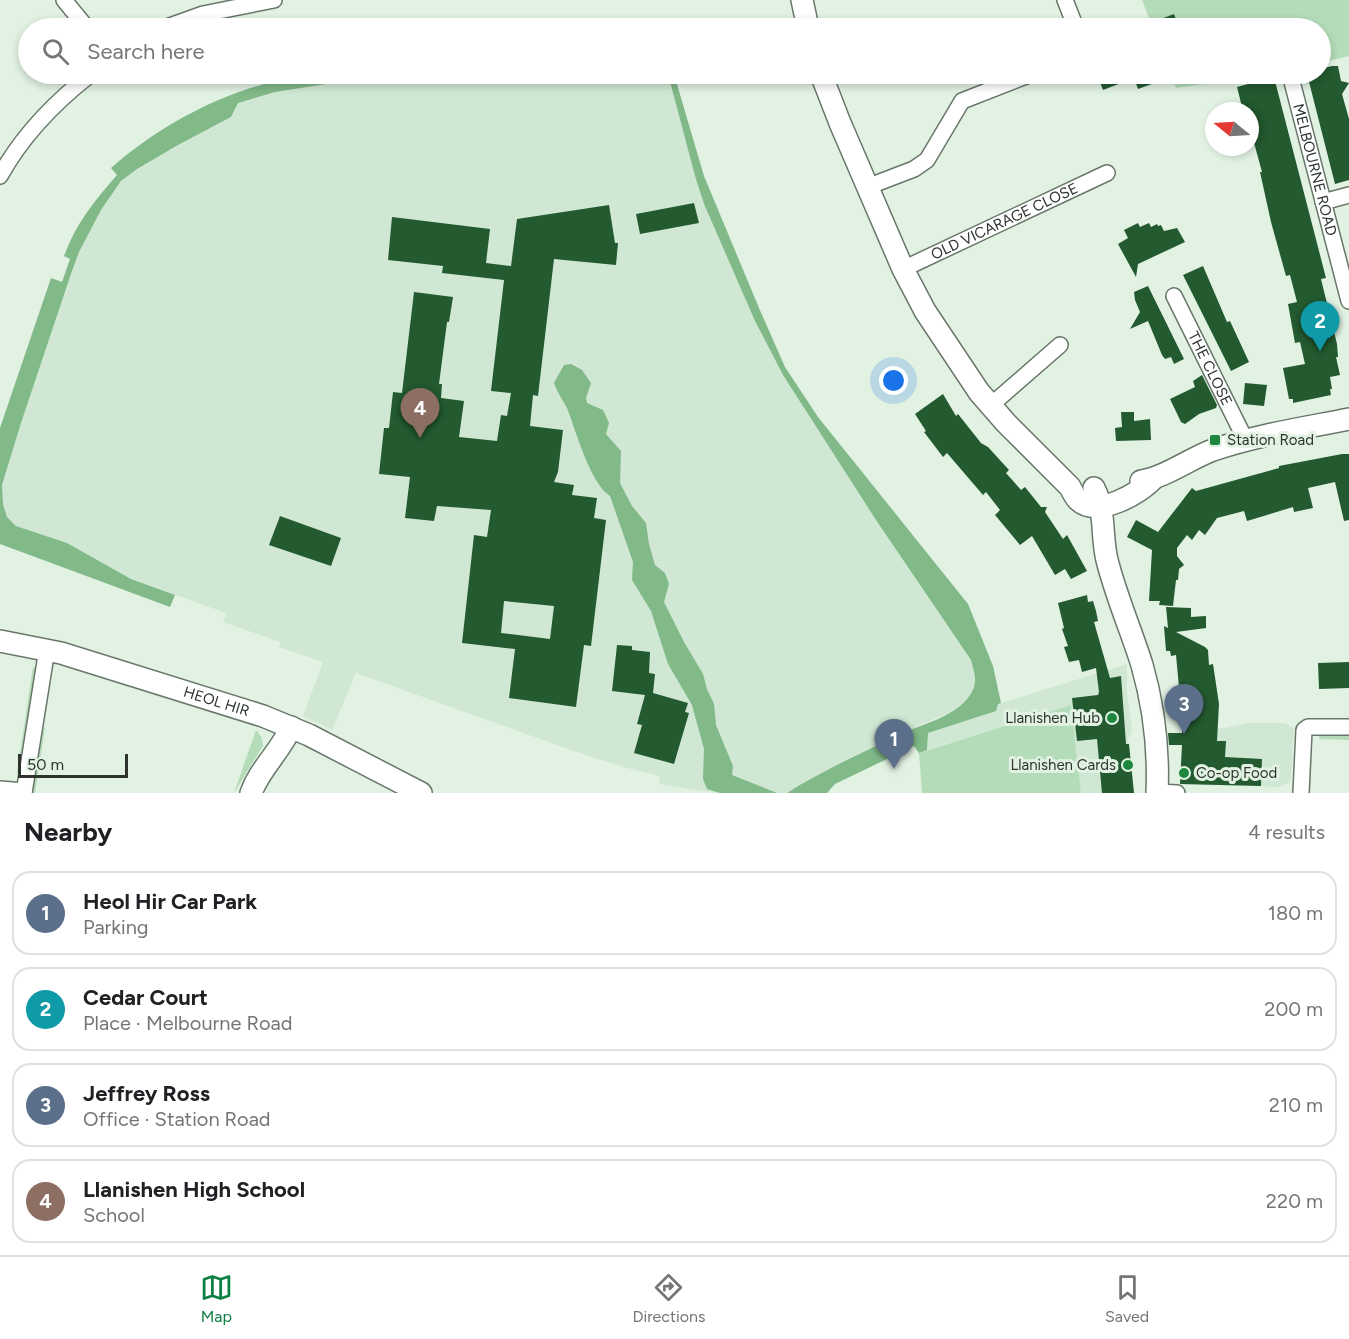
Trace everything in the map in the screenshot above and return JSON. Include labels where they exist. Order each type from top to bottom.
[{"type":"main road","points":[[802,0],[806,18]]},
{"type":"main road","points":[[825,84],[867,187],[925,311],[978,392],[990,406],[1087,496],[1122,501],[1145,487],[1153,479],[1194,458],[1246,441],[1349,419]]},
{"type":"main road","points":[[1087,496],[1084,509],[1097,543],[1107,559],[1142,667],[1151,704],[1157,747],[1157,793]]},
{"type":"main road","name":"HEOL HIR","points":[[0,641],[47,649],[243,709],[291,727],[421,793]]},
{"type":"main road","points":[[251,793],[260,772],[285,740],[291,727]]},
{"type":"street","points":[[64,0],[79,18]]},
{"type":"street","points":[[189,18],[233,4],[274,0]]},
{"type":"street","points":[[1065,0],[1072,18]]},
{"type":"street","points":[[1,173],[31,131],[57,103],[79,84]]},
{"type":"street","points":[[867,187],[914,169],[927,160],[962,100],[1004,84]]},
{"type":"street","name":"MELBOURNE ROAD","points":[[1293,84],[1349,301]]},
{"type":"street","name":"OLD VICARAGE CLOSE","points":[[903,268],[1107,173]]},
{"type":"street","points":[[1323,202],[1349,195]]},
{"type":"street","name":"THE CLOSE","points":[[1174,296],[1246,441]]},
{"type":"street","points":[[990,406],[1060,345]]},
{"type":"street","points":[[0,789],[24,792],[47,649]]},
{"type":"street","points":[[1301,793],[1304,730],[1308,727],[1349,727]]},
{"type":"street","points":[[1157,793],[1177,793]]},
{"type":"shaded area","points":[[327,84],[671,84],[704,204],[755,321],[783,375],[876,520],[971,660],[976,683],[970,696],[962,705],[946,714],[814,776],[787,793],[715,793],[659,784],[660,776],[571,750],[356,673],[332,730],[303,716],[323,662],[279,647],[281,642],[223,622],[226,613],[131,579],[67,543],[16,526],[7,517],[3,504],[2,485],[79,252],[101,210],[121,181],[137,169],[231,117],[238,103],[275,92]]},
{"type":"shaded area","points":[[1127,664],[1127,692],[1132,728],[1128,738],[1134,793],[1081,793],[1071,705],[927,750],[928,733],[996,711],[998,704]]},
{"type":"shaded area","points":[[1183,720],[1218,729],[1250,723],[1285,723],[1294,728],[1291,779],[1279,787],[1180,784]]},
{"type":"green space","points":[[1142,0],[1349,0],[1349,56],[1331,60],[1331,18],[1149,18]]},
{"type":"green space","points":[[327,84],[275,92],[238,103],[231,117],[178,145],[121,181],[101,210],[79,252],[2,485],[3,504],[7,517],[16,526],[67,543],[131,579],[175,595],[170,607],[0,544],[0,428],[51,278],[62,282],[70,259],[64,256],[86,213],[117,175],[111,168],[155,134],[179,120],[256,86]]},
{"type":"green space","points":[[671,84],[677,84],[704,176],[785,367],[818,417],[968,604],[993,666],[1001,703],[998,704],[996,711],[928,733],[927,750],[919,753],[914,746],[835,784],[827,793],[787,793],[894,737],[955,710],[973,690],[974,674],[971,660],[876,520],[783,375],[755,321],[704,204]]},
{"type":"green space","points":[[1174,84],[1204,84],[1176,88]]},
{"type":"green space","points":[[571,364],[582,370],[591,383],[586,398],[587,403],[603,410],[609,423],[606,434],[621,451],[620,483],[632,506],[646,523],[655,565],[665,573],[669,584],[664,602],[703,674],[714,704],[716,725],[733,766],[732,775],[777,793],[720,793],[707,789],[703,779],[704,749],[692,705],[668,664],[651,611],[632,580],[633,562],[610,496],[590,469],[567,408],[554,383],[564,365]]},
{"type":"green space","points":[[33,667],[36,668],[37,674],[21,773],[17,773]]},
{"type":"green space","points":[[1071,705],[1081,793],[922,793],[919,753]]},
{"type":"green space","points":[[40,728],[45,728],[35,793],[30,793]]},
{"type":"green space","points":[[256,730],[262,738],[263,746],[234,793]]},
{"type":"green space","points":[[1319,734],[1349,734],[1349,740],[1319,739]]},
{"type":"building","points":[[1174,14],[1175,18],[1163,18]]},
{"type":"building","points":[[1331,66],[1338,66],[1341,81],[1349,83],[1342,94],[1349,119],[1349,180],[1335,184],[1310,84],[1331,84]]},
{"type":"building","points":[[1101,84],[1118,84],[1103,90]]},
{"type":"building","points":[[1136,84],[1152,84],[1138,89]]},
{"type":"building","points":[[1248,84],[1276,84],[1326,278],[1321,279],[1337,344],[1338,357],[1336,357],[1340,375],[1330,377],[1331,395],[1293,403],[1293,399],[1289,399],[1283,368],[1305,364],[1300,342],[1295,343],[1288,304],[1297,302],[1290,275],[1286,276],[1260,172],[1262,172],[1258,156],[1259,102],[1241,102],[1237,87]]},
{"type":"building","points":[[694,203],[699,223],[640,234],[636,214]]},
{"type":"building","points":[[609,205],[615,243],[618,243],[616,265],[554,259],[538,396],[533,395],[530,426],[563,430],[558,472],[554,482],[574,485],[572,495],[597,498],[594,518],[606,520],[591,646],[584,645],[576,707],[509,698],[515,649],[462,643],[474,535],[487,537],[491,510],[437,506],[434,521],[405,518],[410,477],[379,474],[384,428],[389,428],[393,392],[402,393],[414,292],[453,297],[449,322],[447,322],[439,384],[442,384],[441,398],[464,401],[459,437],[497,441],[501,415],[507,416],[511,393],[491,391],[504,280],[442,273],[443,266],[388,260],[392,217],[490,229],[486,263],[511,266],[517,219]],"holes":[[[504,601],[554,606],[550,639],[501,633]]]},
{"type":"building","points":[[1138,223],[1140,227],[1149,223],[1151,227],[1161,225],[1164,231],[1177,228],[1185,242],[1138,264],[1136,277],[1118,244],[1128,238],[1124,230]]},
{"type":"building","points":[[1203,266],[1227,322],[1230,321],[1249,362],[1231,371],[1183,275]]},
{"type":"building","points":[[1148,286],[1184,359],[1174,364],[1171,357],[1165,359],[1162,355],[1148,321],[1130,329],[1140,312],[1134,292]]},
{"type":"building","points":[[1202,375],[1217,405],[1216,408],[1199,414],[1185,424],[1181,422],[1170,399],[1195,387],[1193,381]]},
{"type":"building","points":[[1245,383],[1267,385],[1264,406],[1243,404]]},
{"type":"building","points":[[943,394],[956,416],[958,414],[981,443],[988,447],[1009,470],[1006,473],[1021,490],[1025,487],[1041,507],[1047,507],[1045,512],[1063,539],[1067,535],[1087,571],[1071,579],[1065,569],[1055,575],[1032,536],[1020,545],[995,515],[1000,510],[986,492],[983,495],[947,453],[943,457],[924,432],[926,431],[915,414]]},
{"type":"building","points":[[1121,412],[1134,412],[1134,421],[1150,419],[1151,440],[1116,441],[1115,428],[1122,427]]},
{"type":"building","points":[[1349,454],[1349,520],[1344,521],[1335,482],[1308,488],[1313,508],[1294,512],[1293,507],[1247,521],[1244,511],[1217,518],[1205,535],[1199,530],[1192,540],[1187,535],[1177,548],[1177,556],[1184,565],[1179,569],[1178,580],[1176,580],[1173,606],[1159,605],[1160,601],[1149,601],[1152,550],[1127,537],[1136,520],[1158,532],[1192,488],[1196,491],[1279,468],[1279,466]]},
{"type":"building","points":[[280,516],[341,538],[331,566],[269,545]]},
{"type":"building","points":[[1087,595],[1088,602],[1093,601],[1096,611],[1098,621],[1094,622],[1110,678],[1121,676],[1126,744],[1129,744],[1134,793],[1102,793],[1097,739],[1077,741],[1072,698],[1098,695],[1096,668],[1082,672],[1079,660],[1069,662],[1064,647],[1068,646],[1062,629],[1064,628],[1058,603]]},
{"type":"building","points":[[1166,607],[1191,608],[1191,617],[1206,616],[1206,628],[1176,632],[1208,650],[1209,665],[1213,664],[1219,704],[1217,741],[1226,741],[1225,757],[1262,759],[1261,786],[1180,784],[1182,745],[1169,745],[1168,733],[1182,733],[1183,697],[1180,698],[1176,655],[1171,656],[1170,651],[1166,651],[1164,626],[1168,628]]},
{"type":"building","points":[[617,645],[632,646],[632,650],[650,652],[649,673],[655,674],[653,693],[688,703],[685,712],[689,713],[674,764],[634,753],[642,725],[637,724],[645,695],[612,691]]},
{"type":"building","points":[[1349,662],[1349,688],[1319,689],[1318,663]]},
{"type":"place","name":"Cedar Court","points":[[1320,351]]},
{"type":"place","name":"Llanishen High School","points":[[420,438]]},
{"type":"place","name":"Station Road","points":[[1215,440]]},
{"type":"place","name":"Llanishen Hub","points":[[1112,718]]},
{"type":"place","name":"Jeffrey Ross","points":[[1184,734]]},
{"type":"place","name":"Llanishen Cards","points":[[1128,765]]},
{"type":"place","name":"Heol Hir Car Park","points":[[894,769]]},
{"type":"place","name":"Co-op Food","points":[[1184,773]]}]
